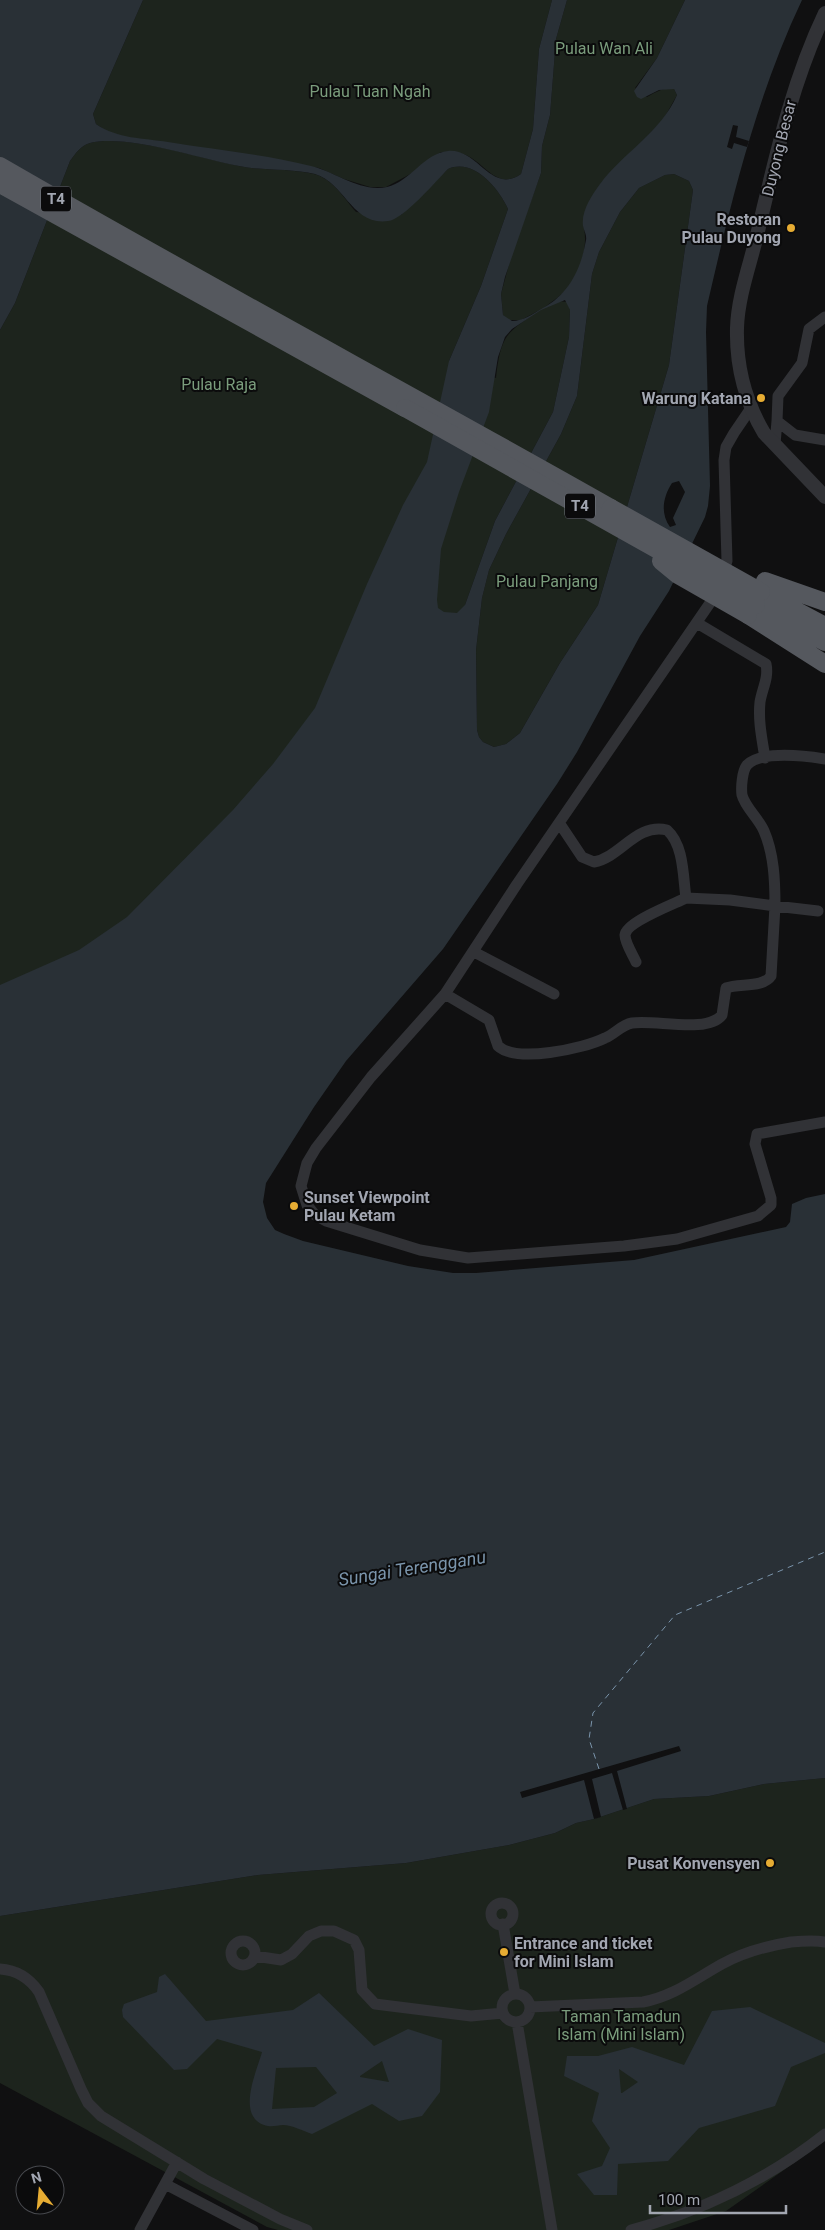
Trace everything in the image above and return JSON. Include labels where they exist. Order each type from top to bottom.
[{"type":"highway","name":"T4","points":[[0,166],[110,237]]},
{"type":"highway","name":"T4","points":[[0,184],[110,237],[409,402],[611,508],[825,642]]},
{"type":"highway","name":"T4","points":[[409,402],[629,534],[757,598],[825,626]]},
{"type":"highway","points":[[757,598],[825,602]]},
{"type":"highway","points":[[757,598],[825,664]]},
{"type":"street","name":"Duyong Besar","points":[[825,13],[801,69],[790,106],[737,326],[742,378],[751,408],[764,433],[825,497]]},
{"type":"street","points":[[775,444],[778,396],[802,363],[809,329],[825,318]]},
{"type":"street","points":[[751,408],[726,447],[724,460],[726,561],[720,581],[697,623],[517,884],[445,994],[371,1077],[307,1163],[302,1180],[302,1196],[315,1215],[326,1221],[420,1250],[468,1258],[677,1240],[743,1222],[766,1211],[771,1205],[771,1198],[755,1144],[757,1134],[825,1122]]},
{"type":"street","points":[[777,421],[795,436],[825,440]]},
{"type":"street","points":[[697,623],[766,664],[768,672],[762,690],[759,718],[765,758]]},
{"type":"street","points":[[445,994],[486,1017],[491,1025],[498,1046],[510,1054],[537,1053],[582,1046],[607,1038],[630,1023],[692,1024],[713,1022],[722,1015],[726,988],[740,984],[762,983],[771,976],[776,906],[774,872],[764,831],[742,795],[743,775],[748,764],[765,758],[802,756],[825,759]]},
{"type":"street","points":[[560,824],[582,857],[594,862],[609,857],[644,832],[652,829],[667,830],[676,842],[686,898]]},
{"type":"street","points":[[636,962],[625,937],[626,932],[639,921],[686,898],[730,900],[818,910]]},
{"type":"street","points":[[474,952],[554,994]]},
{"type":"street","points":[[503,1924],[515,1994]]},
{"type":"street","points":[[255,1956],[281,1960],[292,1954],[309,1936],[320,1931],[334,1931],[354,1940],[359,1950],[362,1990],[375,2004],[471,2016],[503,2012]]},
{"type":"street","points":[[530,2006],[643,2002],[659,1999],[676,1992],[744,1953],[770,1945],[800,1941],[825,1942]]},
{"type":"street","points":[[0,1969],[19,1974],[32,1982],[39,1992],[88,2103],[101,2116],[177,2162],[280,2218],[307,2230]]},
{"type":"street","points":[[0,1977],[6,1976],[32,1982]]},
{"type":"street","points":[[515,1994],[525,1997],[530,2006],[528,2015],[518,2022],[508,2020],[503,2012],[504,2000],[515,1994]]},
{"type":"street","points":[[518,2022],[552,2230]]},
{"type":"street","points":[[631,2230],[697,2209],[734,2192],[767,2173],[825,2134]]},
{"type":"street","points":[[140,2230],[177,2162]]},
{"type":"street","points":[[165,2184],[253,2230]]},
{"type":"green space","name":"Pulau Tuan Ngah","points":[[143,0],[552,0],[539,49],[533,129],[521,174],[513,178],[499,178],[465,155],[441,152],[414,172],[386,187],[370,187],[344,179],[319,168],[124,137],[108,132],[96,124],[93,114]]},
{"type":"green space","name":"Pulau Raja","points":[[567,0],[685,0],[657,58],[635,88],[647,97],[660,90],[667,89],[674,89],[677,95],[663,120],[601,183],[583,224],[585,240],[583,258],[577,274],[565,291],[544,308],[558,301],[567,302],[570,310],[569,337],[553,412],[495,521],[465,605],[471,709],[0,1135],[0,330],[15,303],[70,161],[81,148],[90,143],[105,141],[143,144],[239,166],[314,174],[327,180],[356,212],[401,215],[448,169],[457,167],[475,171],[484,177],[498,192],[508,209],[481,286],[449,361],[496,378],[500,352],[507,336],[519,324],[540,310],[521,320],[508,320],[503,315],[501,294],[512,253],[541,173],[542,146],[550,115],[556,39]]},
{"type":"green space","name":"Pulau Panjang","points":[[674,174],[689,181],[693,190],[669,365],[598,605],[560,663],[520,733],[506,744],[494,747],[483,742],[477,730],[476,650],[482,598],[489,570],[506,534],[561,434],[577,396],[592,274],[599,252],[620,212],[639,188],[665,175]]},
{"type":"green space","name":"Taman Tamadun Islam (Mini Islam)","points":[[825,1778],[825,2141],[726,2211],[669,2230],[278,2230],[267,2227],[0,2083],[0,1916],[258,1875],[406,1863],[509,1845],[555,1833],[576,1823],[654,1799],[709,1796],[764,1784]]},
{"type":"water","name":"Sungai Terengganu","points":[[0,0],[143,0],[93,114],[96,124],[104,129],[131,137],[276,158],[320,169],[367,187],[377,188],[387,187],[403,180],[424,162],[439,153],[448,151],[459,152],[468,156],[501,179],[510,179],[521,174],[533,129],[539,49],[552,0],[567,0],[556,39],[550,115],[542,146],[541,173],[505,277],[501,294],[503,315],[512,321],[516,321],[535,313],[552,302],[567,288],[577,271],[584,251],[586,235],[583,220],[585,209],[591,198],[619,162],[652,131],[670,108],[677,95],[674,89],[659,90],[641,99],[637,97],[634,91],[657,58],[685,0],[802,0],[771,74],[746,150],[707,306],[710,486],[705,517],[669,591],[640,636],[577,752],[557,784],[443,949],[346,1061],[314,1107],[266,1183],[263,1202],[267,1218],[275,1230],[303,1241],[408,1266],[453,1273],[476,1273],[634,1260],[786,1227],[790,1222],[792,1204],[806,1198],[825,1194],[825,1778],[764,1784],[709,1796],[654,1799],[576,1823],[555,1833],[509,1845],[406,1863],[258,1875],[0,1916],[0,985],[79,950],[127,917],[233,810],[273,764],[315,708],[367,584],[403,505],[427,462],[449,361],[481,286],[508,209],[498,192],[484,177],[467,168],[457,167],[448,169],[402,214],[388,221],[376,221],[357,211],[334,186],[315,174],[239,166],[143,144],[105,141],[90,143],[81,148],[70,161],[15,303],[0,330]],"holes":[[[674,174],[689,181],[693,190],[669,365],[598,605],[560,663],[520,733],[506,744],[494,747],[483,742],[477,730],[476,650],[482,598],[489,570],[506,534],[561,434],[577,396],[592,274],[599,252],[620,212],[639,188],[665,175]],[[565,300],[570,310],[569,337],[553,412],[495,521],[465,605],[457,613],[444,612],[438,608],[437,600],[441,549],[459,492],[489,412],[498,357],[505,337],[512,329],[541,310]],[[679,481],[685,492],[673,518],[676,525],[670,527],[665,516],[664,505],[666,494],[672,483]]]},
{"type":"water","points":[[165,1974],[206,2021],[293,2010],[319,1993],[374,2046],[408,2029],[442,2040],[440,2092],[422,2116],[399,2121],[372,2104],[312,2134],[286,2125],[268,2126],[258,2122],[252,2114],[250,2094],[262,2052],[217,2039],[187,2069],[174,2070],[123,2017],[122,2010],[124,2004],[157,1992],[159,1977]],"holes":[[[382,2061],[389,2082],[360,2077],[360,2076]],[[316,2067],[337,2093],[314,2107],[272,2109],[276,2068]]]},
{"type":"water","points":[[750,2007],[825,2043],[825,2053],[791,2067],[775,2106],[699,2128],[668,2161],[618,2164],[617,2195],[594,2195],[577,2174],[602,2166],[610,2148],[592,2121],[599,2093],[564,2076],[567,2056],[598,2056],[632,2047],[684,2065],[712,2011]],"holes":[[[619,2069],[638,2082],[621,2093]]]},
{"type":"pier","points":[[733,125],[738,126],[736,137],[749,141],[747,147],[734,143],[732,149],[727,147]]},
{"type":"pier","points":[[679,1746],[681,1751],[617,1771],[627,1809],[623,1810],[612,1773],[592,1779],[601,1817],[594,1819],[584,1780],[522,1798],[520,1792]]},
{"type":"ferry route","points":[[599,1769],[589,1739],[593,1713],[675,1615],[825,1552]]},
{"type":"place","name":"Restoran Pulau Duyong","points":[[791,228]]},
{"type":"place","name":"Warung Katana","points":[[761,398]]},
{"type":"place","name":"Sunset Viewpoint Pulau Ketam","points":[[294,1206]]},
{"type":"place","name":"Pusat Konvensyen","points":[[770,1863]]},
{"type":"place","name":"Entrance and ticket for Mini Islam","points":[[504,1952]]},
{"type":"park label","name":"Pulau Wan Ali","points":[[604,48]]}]
